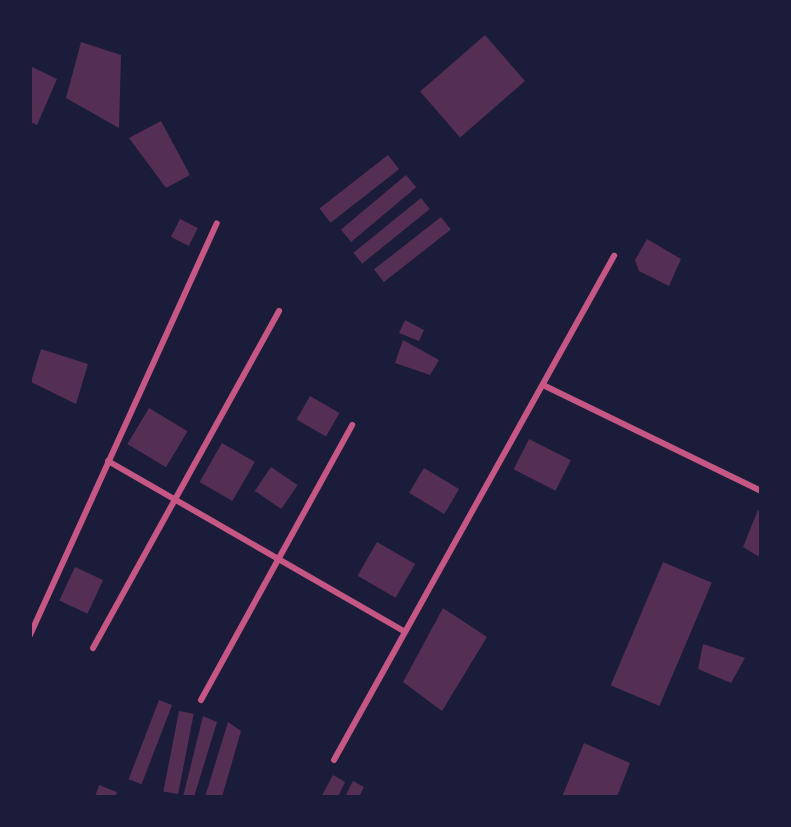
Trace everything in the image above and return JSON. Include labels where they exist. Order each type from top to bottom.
[{"type":"street","points":[[30,635],[217,223]]},
{"type":"street","points":[[334,760],[614,256]]},
{"type":"street","points":[[93,648],[279,311]]},
{"type":"street","points":[[543,385],[761,491]]},
{"type":"street","points":[[201,700],[352,425]]},
{"type":"street","points":[[108,461],[404,631]]},
{"type":"building","points":[[485,35],[525,81],[460,137],[420,91]]},
{"type":"building","points":[[81,42],[121,55],[119,128],[66,98]]},
{"type":"building","points":[[30,66],[57,79],[37,125],[30,122]]},
{"type":"building","points":[[161,121],[190,175],[166,188],[129,138]]},
{"type":"building","points":[[388,155],[399,169],[331,223],[319,209]]},
{"type":"building","points":[[406,175],[416,187],[351,242],[341,230]]},
{"type":"building","points":[[421,198],[430,209],[362,264],[353,253]]},
{"type":"building","points":[[441,217],[451,230],[384,282],[374,269]]},
{"type":"building","points":[[180,219],[198,228],[189,246],[171,237]]},
{"type":"building","points":[[647,239],[681,259],[669,286],[639,271],[635,260]]},
{"type":"building","points":[[405,320],[424,330],[419,341],[399,333]]},
{"type":"building","points":[[403,340],[439,360],[430,375],[395,363]]},
{"type":"building","points":[[41,349],[88,364],[76,404],[31,382]]},
{"type":"building","points":[[310,396],[339,413],[326,436],[296,419]]},
{"type":"building","points":[[149,408],[188,431],[166,467],[127,444]]},
{"type":"building","points":[[529,439],[571,460],[555,491],[514,469]]},
{"type":"building","points":[[222,443],[255,462],[232,501],[200,482]]},
{"type":"building","points":[[271,467],[298,485],[281,509],[255,491]]},
{"type":"building","points":[[424,468],[459,489],[444,514],[409,493]]},
{"type":"building","points":[[758,510],[761,512],[761,558],[743,547]]},
{"type":"building","points":[[377,542],[415,564],[396,598],[358,576]]},
{"type":"building","points":[[663,562],[712,583],[659,706],[611,685]]},
{"type":"building","points":[[75,567],[103,580],[87,614],[59,601]]},
{"type":"building","points":[[443,608],[487,637],[442,711],[403,682]]},
{"type":"building","points":[[703,644],[745,658],[731,683],[698,669]]},
{"type":"building","points":[[159,700],[172,705],[142,784],[129,779]]},
{"type":"building","points":[[179,711],[194,714],[178,794],[163,791]]},
{"type":"building","points":[[203,716],[217,722],[194,797],[183,797]]},
{"type":"building","points":[[228,722],[241,731],[222,797],[205,797]]},
{"type":"building","points":[[584,743],[630,763],[617,797],[562,797]]},
{"type":"building","points":[[333,775],[345,782],[338,797],[321,797]]},
{"type":"building","points":[[353,781],[364,787],[359,797],[345,797]]},
{"type":"building","points":[[99,785],[117,792],[115,797],[95,797]]}]
